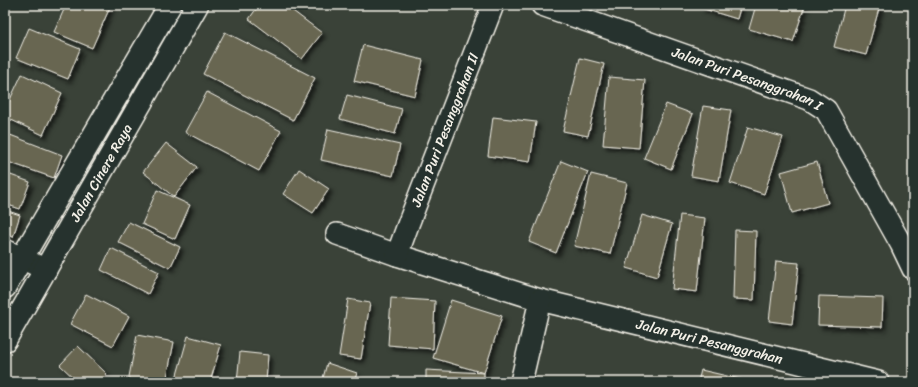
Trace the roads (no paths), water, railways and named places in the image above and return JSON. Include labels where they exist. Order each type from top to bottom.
[{"type":"main road","name":"Jalan Cinere Raya","points":[[5,287],[13,254],[170,5]]},
{"type":"main road","name":"Jalan Cinere Raya","points":[[5,340],[197,5]]},
{"type":"street","name":"Jalan Puri Pesanggrahan II","points":[[397,255],[408,222],[493,5]]},
{"type":"street","name":"Jalan Puri Pesanggrahan I","points":[[542,5],[810,99],[826,110],[901,244],[913,269]]},
{"type":"street","name":"Jalan Puri Pesanggrahan","points":[[337,234],[397,255],[540,300],[878,382]]},
{"type":"street","points":[[13,254],[46,270]]},
{"type":"street","points":[[521,382],[540,300]]}]
